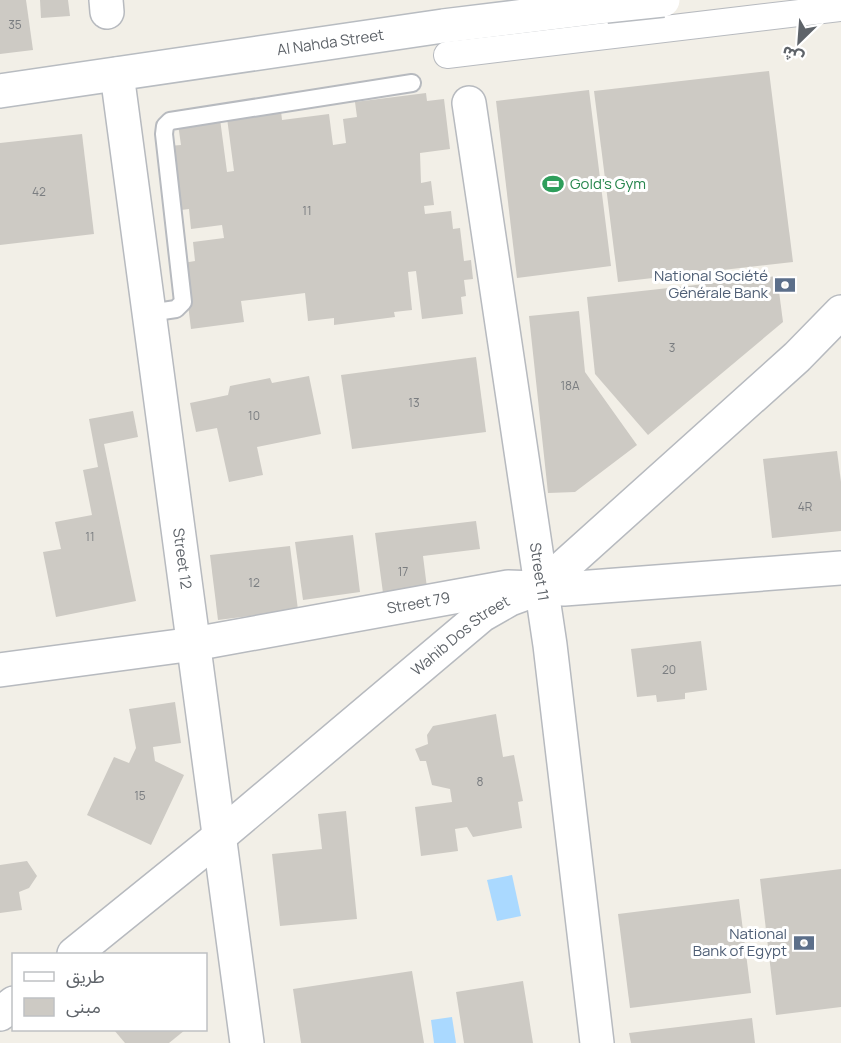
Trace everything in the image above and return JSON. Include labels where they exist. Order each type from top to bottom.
[{"type":"street","name":"Al Nahda Street","points":[[0,91],[443,26],[663,0]]},
{"type":"street","points":[[447,55],[841,8]]},
{"type":"street","name":"Street 12","points":[[117,74],[247,1043]]},
{"type":"street","name":"Street 11","points":[[469,103],[550,645],[597,1043]]},
{"type":"street","points":[[841,312],[841,317]]},
{"type":"street","name":"Wahib Dos Street","points":[[75,953],[220,836],[482,615],[510,599],[540,588],[797,357],[841,312]]},
{"type":"street","name":"Street 79","points":[[0,670],[194,644],[508,587],[589,587],[841,568]]},
{"type":"lane","points":[[149,313],[176,309],[183,302],[164,134],[165,126],[170,121],[412,83]]},
{"type":"water","points":[[512,875],[521,916],[497,921],[487,880]]},
{"type":"water","points":[[452,1017],[456,1043],[434,1043],[431,1020]]},
{"type":"building","points":[[0,0],[26,0],[33,50],[0,54]]},
{"type":"building","points":[[40,0],[68,0],[70,16],[41,18]]},
{"type":"building","points":[[769,71],[793,262],[618,282],[594,91]]},
{"type":"building","name":"Gold's Gym","points":[[589,90],[611,266],[517,278],[496,101]]},
{"type":"building","points":[[426,93],[427,101],[444,99],[450,149],[420,153],[421,183],[431,181],[434,205],[424,206],[425,214],[451,211],[453,229],[460,228],[464,261],[471,260],[473,279],[464,280],[466,296],[461,297],[463,314],[422,319],[416,271],[408,272],[412,310],[394,312],[395,317],[334,325],[334,318],[308,321],[305,293],[241,301],[244,322],[191,329],[183,263],[195,261],[193,242],[224,238],[222,225],[191,229],[189,209],[181,210],[168,146],[181,145],[178,124],[220,119],[227,172],[234,171],[227,118],[281,111],[282,120],[329,114],[333,145],[346,143],[343,119],[357,117],[355,102]]},
{"type":"building","points":[[82,134],[94,234],[0,245],[0,143]]},
{"type":"building","points":[[777,276],[783,322],[648,435],[595,374],[587,297]]},
{"type":"building","points":[[579,311],[585,372],[637,445],[575,492],[548,493],[529,316]]},
{"type":"building","points":[[476,357],[486,432],[352,449],[341,375]]},
{"type":"building","points":[[309,376],[321,434],[257,447],[263,475],[229,482],[217,428],[196,432],[190,403],[228,395],[230,386],[270,378],[272,383]]},
{"type":"building","points":[[133,411],[138,437],[104,444],[136,601],[56,617],[43,552],[61,549],[55,522],[92,515],[83,470],[98,467],[89,419]]},
{"type":"building","points":[[837,451],[841,482],[841,531],[772,538],[763,459]]},
{"type":"building","points":[[476,521],[480,549],[423,556],[427,588],[383,593],[375,533]]},
{"type":"building","points":[[353,535],[360,592],[303,600],[295,542]]},
{"type":"building","points":[[290,546],[298,610],[218,620],[210,555]]},
{"type":"building","points":[[701,641],[707,690],[685,693],[685,699],[657,702],[656,695],[637,697],[631,649]]},
{"type":"building","points":[[175,702],[181,743],[153,747],[155,761],[184,775],[151,845],[87,815],[114,757],[129,763],[136,748],[129,709]]},
{"type":"building","points":[[496,714],[503,757],[514,755],[523,801],[518,802],[522,828],[473,837],[467,827],[455,829],[458,851],[421,856],[415,807],[452,802],[450,789],[432,785],[426,761],[420,761],[415,749],[428,744],[427,735],[433,726]]},
{"type":"building","points":[[346,811],[357,919],[280,926],[272,854],[322,849],[318,814]]},
{"type":"building","points":[[27,861],[37,876],[29,888],[19,892],[22,910],[0,913],[0,865]]},
{"type":"building","name":"National Bank of Egypt","points":[[841,869],[841,1007],[776,1015],[760,879]]},
{"type":"building","points":[[739,899],[751,993],[630,1008],[618,914]]},
{"type":"building","points":[[412,971],[424,1043],[301,1043],[293,989]]},
{"type":"building","points":[[523,981],[533,1043],[464,1043],[456,992]]},
{"type":"building","points":[[752,1018],[755,1043],[631,1043],[629,1033]]},
{"type":"building","points":[[115,1031],[184,1031],[169,1043],[125,1043]]},
{"type":"place","name":"Gold's Gym","points":[[553,184]]},
{"type":"place","name":"National Société Générale Bank","points":[[785,285]]},
{"type":"place","name":"National Bank of Egypt","points":[[804,943]]}]
